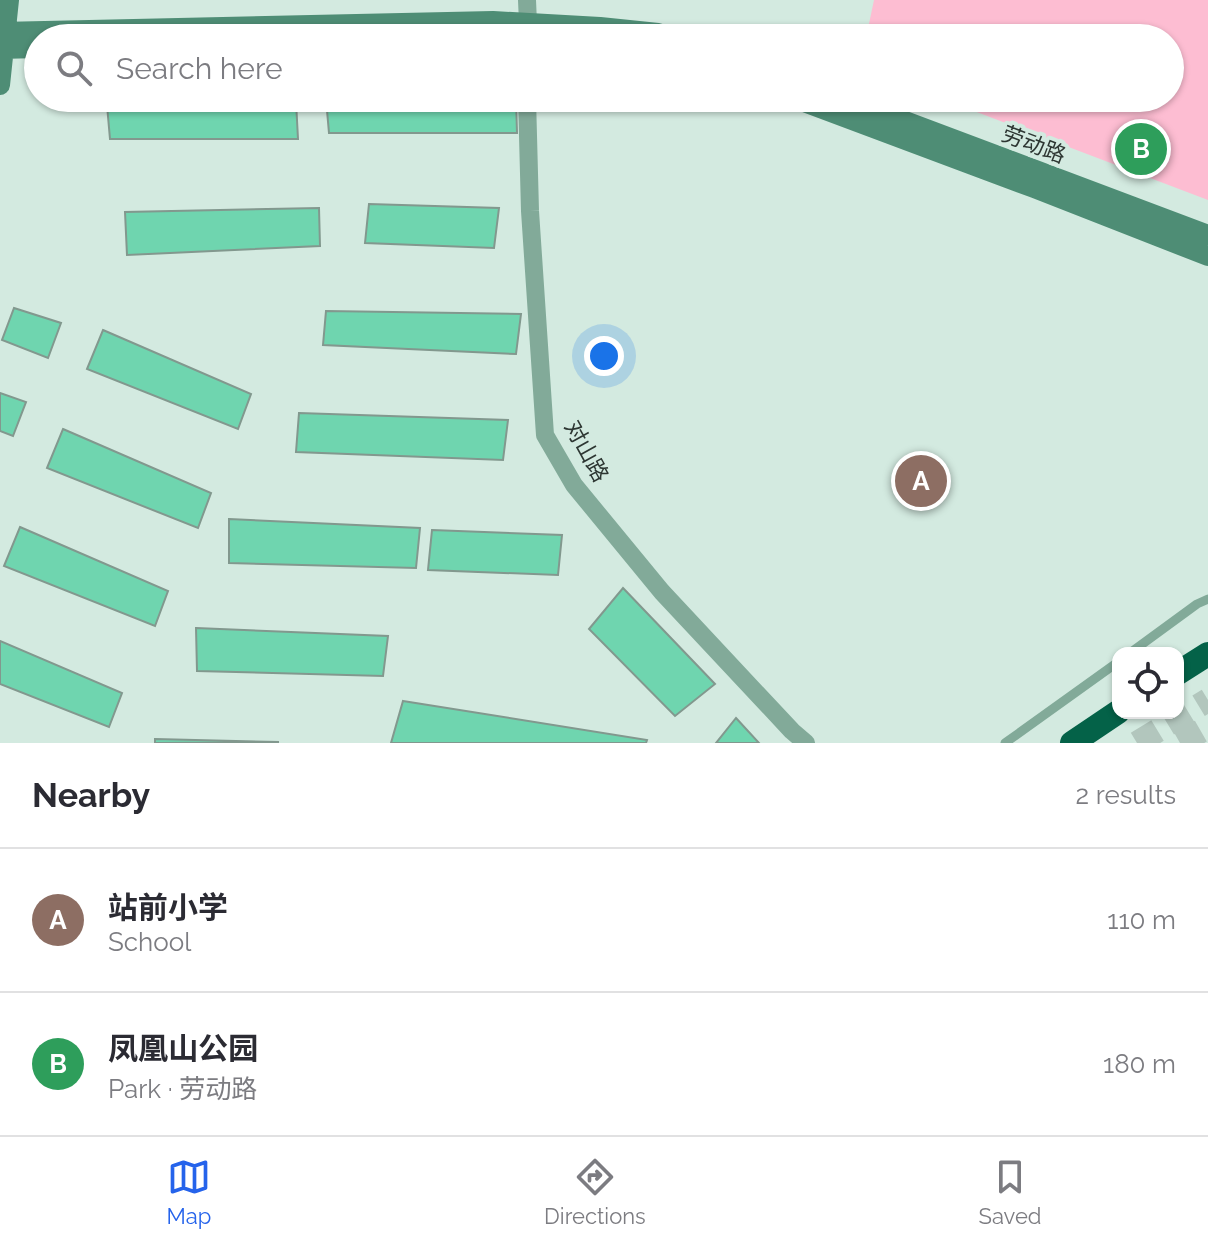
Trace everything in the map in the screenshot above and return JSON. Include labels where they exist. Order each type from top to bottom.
[{"type":"highway","points":[[1184,669],[1208,654]]},
{"type":"highway","points":[[1072,743],[1112,716]]},
{"type":"main road","points":[[0,85],[9,0]]},
{"type":"main road","points":[[416,24],[493,21],[501,24]]},
{"type":"main road","points":[[3,40],[24,39]]},
{"type":"main road","points":[[3,40],[24,45]]},
{"type":"main road","points":[[830,112],[1208,256]]},
{"type":"main road","name":"劳动路","points":[[881,112],[1208,235]]},
{"type":"street","points":[[526,24],[527,0]]},
{"type":"street","name":"对山路","points":[[527,112],[530,211],[545,435],[574,485],[662,592],[806,743]]},
{"type":"lane","points":[[1138,647],[1208,599]]},
{"type":"lane","points":[[1005,743],[1112,666]]},
{"type":"shaded area","points":[[874,0],[1208,0],[1208,200],[977,112],[1184,112],[1184,24],[869,24]]},
{"type":"building","points":[[108,112],[297,112],[298,139],[110,139]]},
{"type":"building","points":[[327,112],[516,112],[517,133],[329,133]]},
{"type":"building","points":[[369,204],[499,208],[494,248],[365,243]]},
{"type":"building","points":[[319,208],[320,246],[127,255],[125,212]]},
{"type":"building","points":[[14,308],[61,323],[48,358],[2,340]]},
{"type":"building","points":[[326,311],[521,314],[516,354],[323,345]]},
{"type":"building","points":[[103,330],[251,394],[238,429],[87,369]]},
{"type":"building","points":[[0,393],[26,402],[13,436],[0,431]]},
{"type":"building","points":[[299,413],[508,420],[503,460],[296,452]]},
{"type":"building","points":[[63,429],[211,493],[198,528],[47,468]]},
{"type":"building","points":[[229,519],[420,528],[416,568],[229,563]]},
{"type":"building","points":[[20,527],[168,591],[155,626],[4,566]]},
{"type":"building","points":[[432,530],[562,535],[558,575],[428,570]]},
{"type":"building","points":[[623,588],[715,684],[675,716],[589,629]]},
{"type":"building","points":[[196,628],[388,636],[383,676],[197,671]]},
{"type":"building","points":[[0,641],[122,693],[109,727],[0,684]]},
{"type":"building","points":[[403,701],[647,740],[646,743],[391,743]]},
{"type":"building","points":[[736,718],[759,743],[716,743]]},
{"type":"building","points":[[155,739],[279,742],[155,743]]},
{"type":"tunnel","points":[[1137,743],[1208,700]]},
{"type":"tunnel","points":[[1180,743],[1208,727]]},
{"type":"place","name":"凤凰山公园","points":[[1141,149]]},
{"type":"place","name":"站前小学","points":[[921,481]]}]
